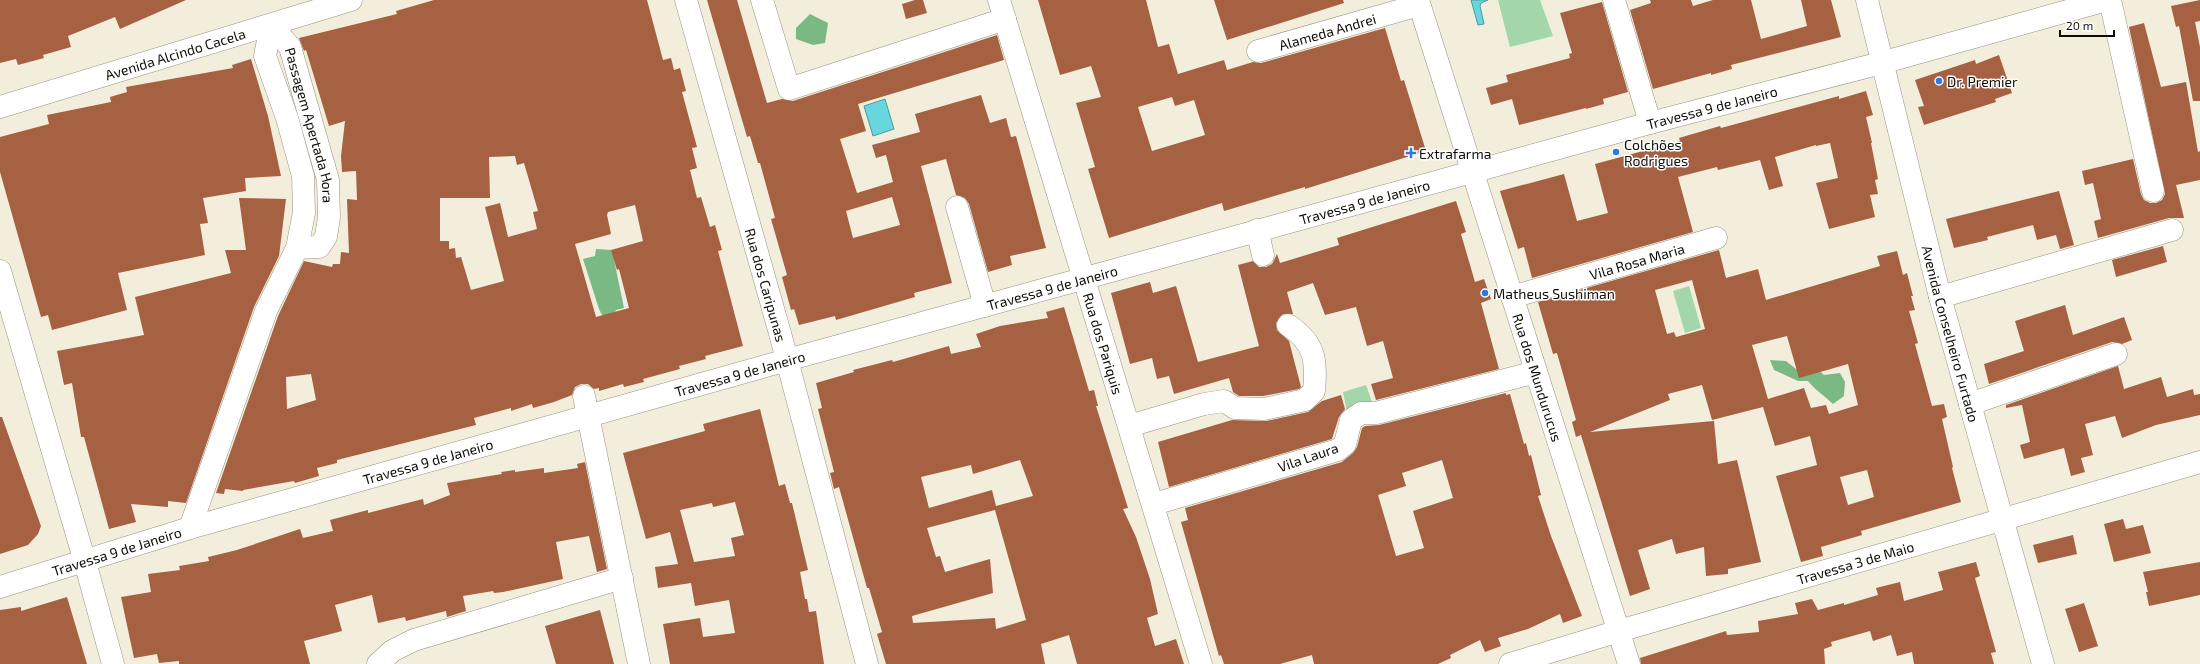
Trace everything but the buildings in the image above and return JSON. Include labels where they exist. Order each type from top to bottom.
[{"type":"street","name":"Avenida Alcindo Cacela","points":[[0,107],[351,0]]},
{"type":"street","name":"Rua dos Caripunas","points":[[686,0],[787,360],[867,664]]},
{"type":"street","points":[[762,0],[789,89],[1002,9]]},
{"type":"street","points":[[1614,0],[1650,123]]},
{"type":"street","name":"Avenida Conselheiro Furtado","points":[[1867,0],[1881,63],[1940,297],[2044,664]]},
{"type":"street","name":"Travessa 9 de Janeiro","points":[[0,587],[586,406],[787,360],[1257,230],[1650,123],[1881,63],[2109,0]]},
{"type":"street","points":[[2109,0],[2153,191]]},
{"type":"street","name":"Alameda Andrei","points":[[1258,51],[1419,2]]},
{"type":"street","name":"Rua dos Mundurucus","points":[[1419,2],[1629,664]]},
{"type":"street","name":"Rua dos Pariquis","points":[[1002,9],[1083,278],[1154,504],[1201,664]]},
{"type":"street","name":"Passagem Apertada Hora","points":[[190,528],[266,311],[297,248],[319,247],[324,241],[328,217],[328,180],[290,47],[271,25]]},
{"type":"street","points":[[958,207],[985,306]]},
{"type":"street","points":[[1257,230],[1263,255]]},
{"type":"street","points":[[1940,297],[2172,230]]},
{"type":"street","name":"Vila Rosa Maria","points":[[1512,297],[1716,238]]},
{"type":"street","points":[[0,271],[85,562],[113,664]]},
{"type":"street","points":[[1129,426],[1204,404],[1224,401],[1234,408],[1264,409],[1305,400],[1314,391],[1316,369],[1312,349],[1302,335],[1288,325]]},
{"type":"street","points":[[1970,404],[2116,354]]},
{"type":"street","name":"Vila Laura","points":[[1154,504],[1338,450],[1345,444],[1351,420],[1361,413],[1376,413],[1536,372]]},
{"type":"street","points":[[586,406],[639,664]]},
{"type":"street","name":"Travessa 3 de Maio","points":[[1510,664],[1618,631],[2200,462]]},
{"type":"street","points":[[378,664],[392,650],[414,640],[622,578]]},
{"type":"green space","points":[[1498,0],[1540,0],[1553,36],[1510,47]]},
{"type":"green space","points":[[810,14],[828,23],[825,43],[813,45],[796,39],[796,28]]},
{"type":"green space","points":[[596,249],[612,250],[624,308],[616,310],[614,315],[603,317],[583,259],[595,256]]},
{"type":"green space","points":[[1689,286],[1701,328],[1685,333],[1673,291]]},
{"type":"green space","points":[[1770,360],[1786,361],[1796,369],[1811,363],[1824,375],[1840,373],[1845,382],[1844,396],[1833,404],[1808,381],[1798,381],[1774,370]]},
{"type":"green space","points":[[1366,385],[1376,413],[1349,423],[1343,392]]},
{"type":"water","points":[[1471,0],[1488,0],[1481,3],[1480,6],[1484,24],[1478,25]]},
{"type":"water","points":[[885,99],[894,129],[873,136],[864,106]]},
{"type":"place","name":"Dr. Premier","points":[[1939,81]]},
{"type":"place","name":"Colchões Rodrigues","points":[[1616,152]]},
{"type":"place","name":"Extrafarma","points":[[1411,153]]},
{"type":"place","name":"Matheus Sushiman","points":[[1485,293]]}]
